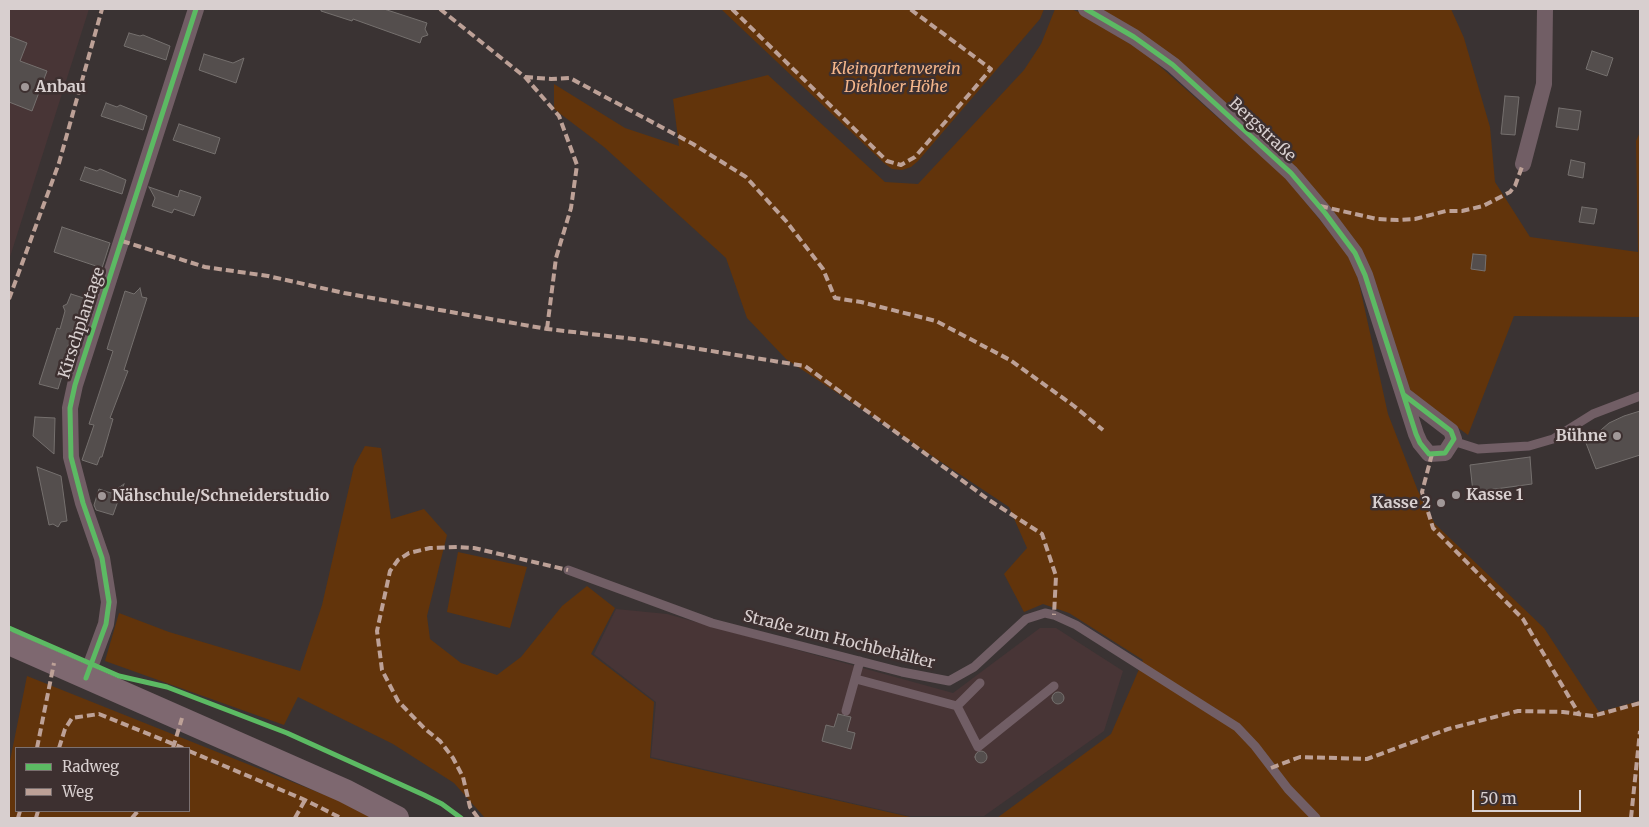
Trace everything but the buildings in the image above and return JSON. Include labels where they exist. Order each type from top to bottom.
[{"type":"main road","points":[[9,643],[337,787],[397,818]]},
{"type":"street","name":"Kirschplantage","points":[[86,678],[106,624],[109,602],[102,558],[83,503],[71,457],[70,408],[75,385],[196,9]]},
{"type":"street","name":"Bergstraße","points":[[1086,9],[1134,37],[1173,65],[1290,173],[1325,213],[1355,253],[1365,275],[1416,434],[1424,451],[1434,455],[1445,453],[1452,442]]},
{"type":"street","points":[[1523,164],[1544,84],[1545,9]]},
{"type":"street","points":[[1404,395],[1451,431],[1452,442]]},
{"type":"lane","points":[[1452,442],[1478,449],[1529,446],[1553,439],[1593,414],[1640,396]]},
{"type":"lane","name":"Straße zum Hochbehälter","points":[[568,570],[712,623],[902,672],[949,681],[974,667],[1026,619],[1045,613],[1054,615],[1076,625],[1237,727],[1255,746],[1288,789],[1316,818]]},
{"type":"lane","points":[[846,711],[860,661]]},
{"type":"lane","points":[[856,679],[957,706],[978,747],[1054,686]]},
{"type":"lane","points":[[957,706],[980,683]]},
{"type":"shaded area","points":[[9,9],[89,9],[9,260]]},
{"type":"shaded area","points":[[616,609],[667,614],[953,693],[1040,628],[1056,628],[1123,671],[1104,731],[984,816],[909,816],[651,757],[656,702],[594,654]]},
{"type":"green space","name":"Kleingartenverein Diehloer Höhe","points":[[721,9],[1044,9],[1040,19],[918,161],[911,167],[902,170],[892,169],[884,163]]},
{"type":"green space","points":[[1055,9],[1071,9],[1081,13],[1146,54],[1286,178],[1354,262],[1301,174],[1098,9],[1451,9],[1464,38],[1490,127],[1495,182],[1530,237],[1638,252],[1636,141],[1640,132],[1640,317],[1514,316],[1468,435],[1408,391],[1355,265],[1388,414],[1418,491],[1435,524],[1544,628],[1599,712],[1640,701],[1640,818],[997,818],[1111,734],[1143,660],[1069,613],[1043,604],[1024,612],[1004,574],[1027,548],[1009,507],[786,359],[747,318],[726,258],[604,147],[554,109],[554,84],[625,128],[679,146],[673,99],[768,75],[885,182],[918,184],[1024,70],[1041,44]]},
{"type":"green space","points":[[365,446],[381,448],[391,519],[424,509],[447,535],[427,616],[430,639],[461,663],[497,675],[521,657],[562,606],[587,586],[615,608],[591,654],[654,702],[650,758],[910,817],[997,818],[485,818],[454,783],[393,744],[298,697],[284,725],[105,661],[119,613],[169,632],[300,671],[322,605],[354,466]]},
{"type":"green space","points":[[458,552],[527,567],[510,628],[447,612]]},
{"type":"green space","points":[[27,676],[340,801],[372,818],[9,818],[9,766]]},
{"type":"marked path","points":[[9,299],[59,163],[102,9]]},
{"type":"marked path","points":[[440,9],[525,77],[559,116],[577,165],[571,208],[556,258],[547,329]]},
{"type":"marked path","points":[[732,9],[887,161],[901,165],[915,157],[991,69],[910,9]]},
{"type":"marked path","points":[[525,77],[570,78],[693,144],[746,177],[786,221],[823,269],[835,298],[861,302],[936,321],[1010,360],[1074,406],[1103,430]]},
{"type":"marked path","points":[[1320,206],[1377,219],[1398,220],[1415,219],[1446,211],[1462,211],[1483,206],[1510,192],[1515,186],[1523,164]]},
{"type":"marked path","points":[[122,241],[205,267],[268,276],[344,293],[547,329],[643,340],[805,366],[989,500],[1042,534],[1056,576],[1054,615]]},
{"type":"marked path","points":[[1432,454],[1422,492],[1433,528],[1523,619],[1579,714]]},
{"type":"marked path","points":[[478,818],[470,807],[463,777],[453,758],[440,741],[425,729],[398,701],[382,670],[377,631],[390,571],[398,560],[409,553],[430,548],[457,547],[474,548],[568,570]]},
{"type":"marked path","points":[[37,747],[54,663]]},
{"type":"marked path","points":[[1271,768],[1300,757],[1367,759],[1448,729],[1518,711],[1563,712],[1593,716],[1640,703]]},
{"type":"marked path","points":[[59,747],[65,729],[72,718],[99,714],[181,747]]},
{"type":"marked path","points":[[173,747],[182,718]]},
{"type":"marked path","points":[[1631,818],[1640,731]]},
{"type":"marked path","points":[[190,751],[305,800],[341,818]]},
{"type":"marked path","points":[[295,818],[305,800]]},
{"type":"marked path","points":[[18,818],[20,812]]},
{"type":"marked path","points":[[36,818],[38,812]]},
{"type":"marked path","points":[[132,818],[137,812]]},
{"type":"cycle path","points":[[86,678],[106,624],[109,602],[102,558],[83,503],[71,457],[70,408],[75,385],[196,9]]},
{"type":"cycle path","points":[[1086,9],[1134,37],[1173,65],[1291,173],[1325,213],[1355,253],[1365,275],[1416,434],[1420,443],[1429,454],[1445,453],[1454,439],[1451,431],[1404,395]]},
{"type":"cycle path","points":[[9,628],[119,676],[167,687],[287,733],[424,795],[442,804],[461,818]]},
{"type":"place","name":"Anbau","points":[[25,87]]},
{"type":"place","name":"Bühne","points":[[1617,436]]},
{"type":"place","name":"Kasse 1","points":[[1456,495]]},
{"type":"place","name":"Nähschule/Schneiderstudio","points":[[102,496]]},
{"type":"place","name":"Kasse 2","points":[[1441,503]]}]
